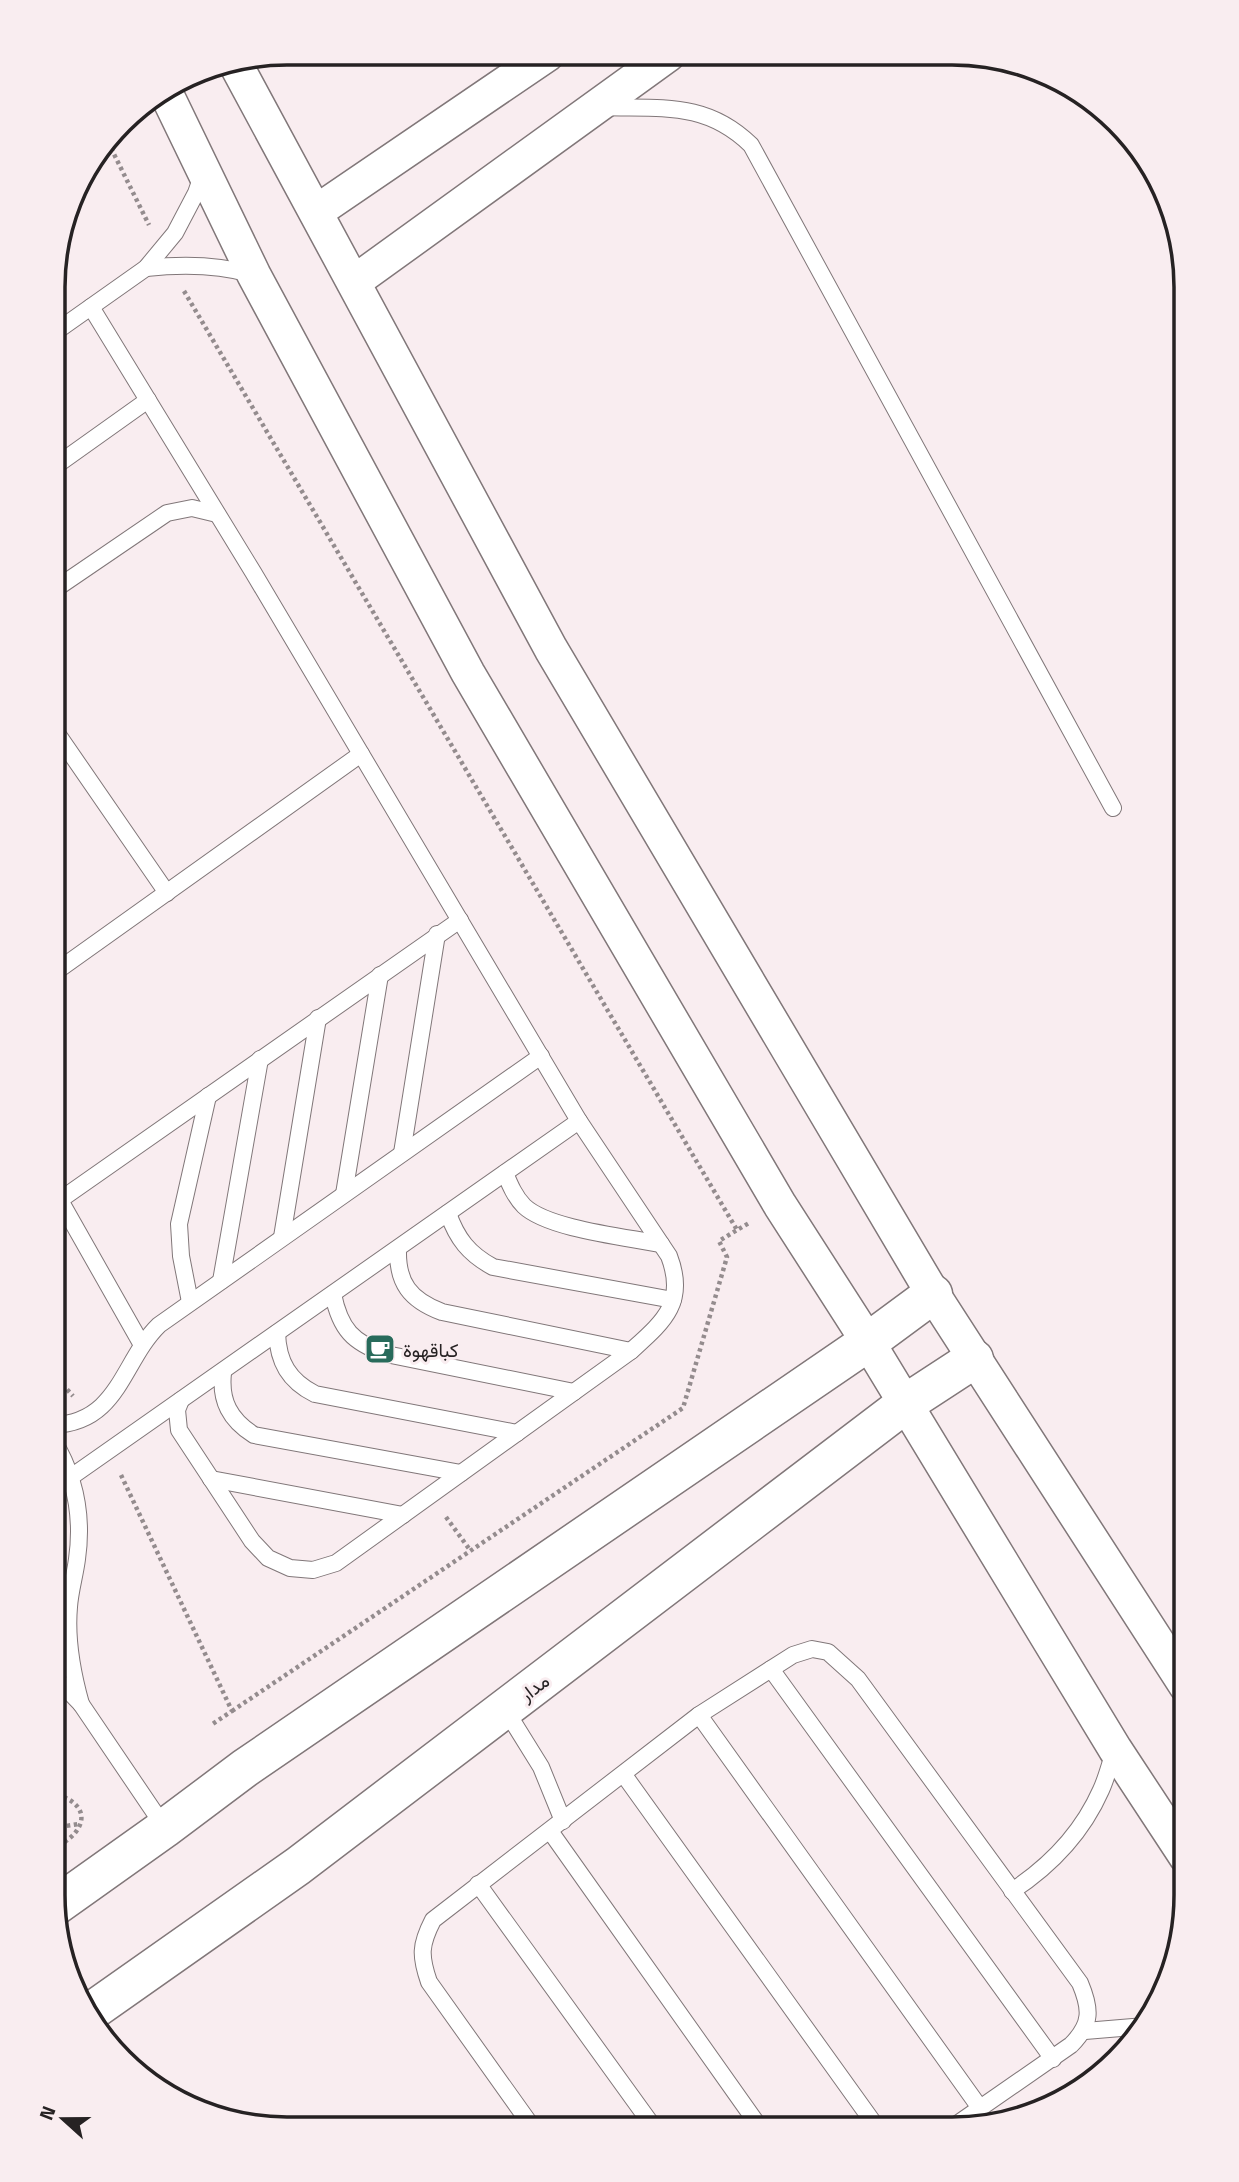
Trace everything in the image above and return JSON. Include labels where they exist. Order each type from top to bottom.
[{"type":"street","points":[[316,212],[532,65]]},
{"type":"street","points":[[354,282],[654,65]]},
{"type":"street","points":[[239,70],[551,649],[933,1294],[1174,1667]]},
{"type":"street","points":[[168,99],[254,275],[468,673],[780,1205],[868,1342],[1115,1749],[1174,1839]]},
{"type":"street","points":[[65,1899],[244,1768],[868,1342],[933,1294]]},
{"type":"street","name":"مدار","points":[[96,2008],[298,1866],[905,1404],[974,1359]]},
{"type":"lane","points":[[597,106],[702,113],[736,131],[751,145],[1113,808]]},
{"type":"lane","points":[[166,258],[204,172]]},
{"type":"lane","points":[[65,325],[146,268],[166,258],[254,275]]},
{"type":"lane","points":[[91,307],[253,572],[579,1121],[669,1256],[675,1270],[676,1285],[668,1314],[631,1351],[336,1563],[313,1570],[290,1568],[268,1558],[252,1541],[179,1430],[177,1410],[181,1400]]},
{"type":"lane","points":[[65,459],[148,400]]},
{"type":"lane","points":[[65,583],[167,513],[192,508],[217,514]]},
{"type":"lane","points":[[65,745],[167,893]]},
{"type":"lane","points":[[65,965],[361,754]]},
{"type":"lane","points":[[65,1189],[208,1096],[460,920]]},
{"type":"lane","points":[[402,1153],[437,934]]},
{"type":"lane","points":[[344,1194],[380,975]]},
{"type":"lane","points":[[282,1237],[318,1018]]},
{"type":"lane","points":[[65,1423],[89,1415],[111,1398],[142,1345],[159,1325],[541,1056]]},
{"type":"lane","points":[[221,1281],[260,1059]]},
{"type":"lane","points":[[190,1303],[180,1248],[179,1224],[208,1096]]},
{"type":"lane","points":[[71,1477],[579,1121]]},
{"type":"lane","points":[[505,1173],[518,1199],[539,1217],[661,1244]]},
{"type":"lane","points":[[65,1208],[142,1345]]},
{"type":"lane","points":[[449,1213],[454,1231],[464,1246],[493,1267],[673,1300]]},
{"type":"lane","points":[[398,1248],[398,1265],[403,1282],[412,1296],[426,1306],[442,1312],[631,1351]]},
{"type":"lane","points":[[333,1294],[336,1310],[344,1326],[355,1339],[369,1348],[386,1354],[574,1392]]},
{"type":"lane","points":[[277,1333],[277,1348],[290,1376],[315,1394],[517,1433]]},
{"type":"lane","points":[[223,1373],[221,1388],[224,1402],[241,1427],[254,1435],[461,1473]]},
{"type":"lane","points":[[65,1465],[71,1477],[79,1519],[77,1562],[68,1608],[70,1657],[81,1704]]},
{"type":"lane","points":[[211,1479],[403,1515]]},
{"type":"lane","points":[[65,1595],[72,1584]]},
{"type":"lane","points":[[525,2117],[429,1982],[422,1961],[423,1939],[433,1920],[699,1715],[793,1655],[812,1649],[828,1652],[858,1679],[1080,1983],[1088,2002],[1085,2031]]},
{"type":"lane","points":[[771,1669],[1053,2059]]},
{"type":"lane","points":[[65,1687],[81,1704],[165,1828]]},
{"type":"lane","points":[[505,1709],[541,1767],[563,1821]]},
{"type":"lane","points":[[699,1715],[981,2108]]},
{"type":"lane","points":[[1012,1891],[1052,1861],[1080,1828],[1101,1790],[1115,1749]]},
{"type":"lane","points":[[624,1775],[869,2117]]},
{"type":"lane","points":[[550,1831],[753,2117]]},
{"type":"lane","points":[[478,1884],[646,2117]]},
{"type":"lane","points":[[969,2117],[1053,2059],[1085,2031],[1130,2027]]},
{"type":"path","points":[[112,150],[166,258],[737,1230]]},
{"type":"path","points":[[211,1725],[682,1408],[727,1258],[719,1241],[780,1205]]},
{"type":"path","points":[[65,1388],[89,1415]]},
{"type":"path","points":[[109,1450],[232,1710]]},
{"type":"path","points":[[430,1496],[470,1550]]},
{"type":"path","points":[[65,1796],[76,1803],[80,1813],[80,1824],[65,1842]]},
{"type":"path","points":[[65,1826],[80,1824]]},
{"type":"place","name":"كباقهوة","points":[[380,1349]]}]
